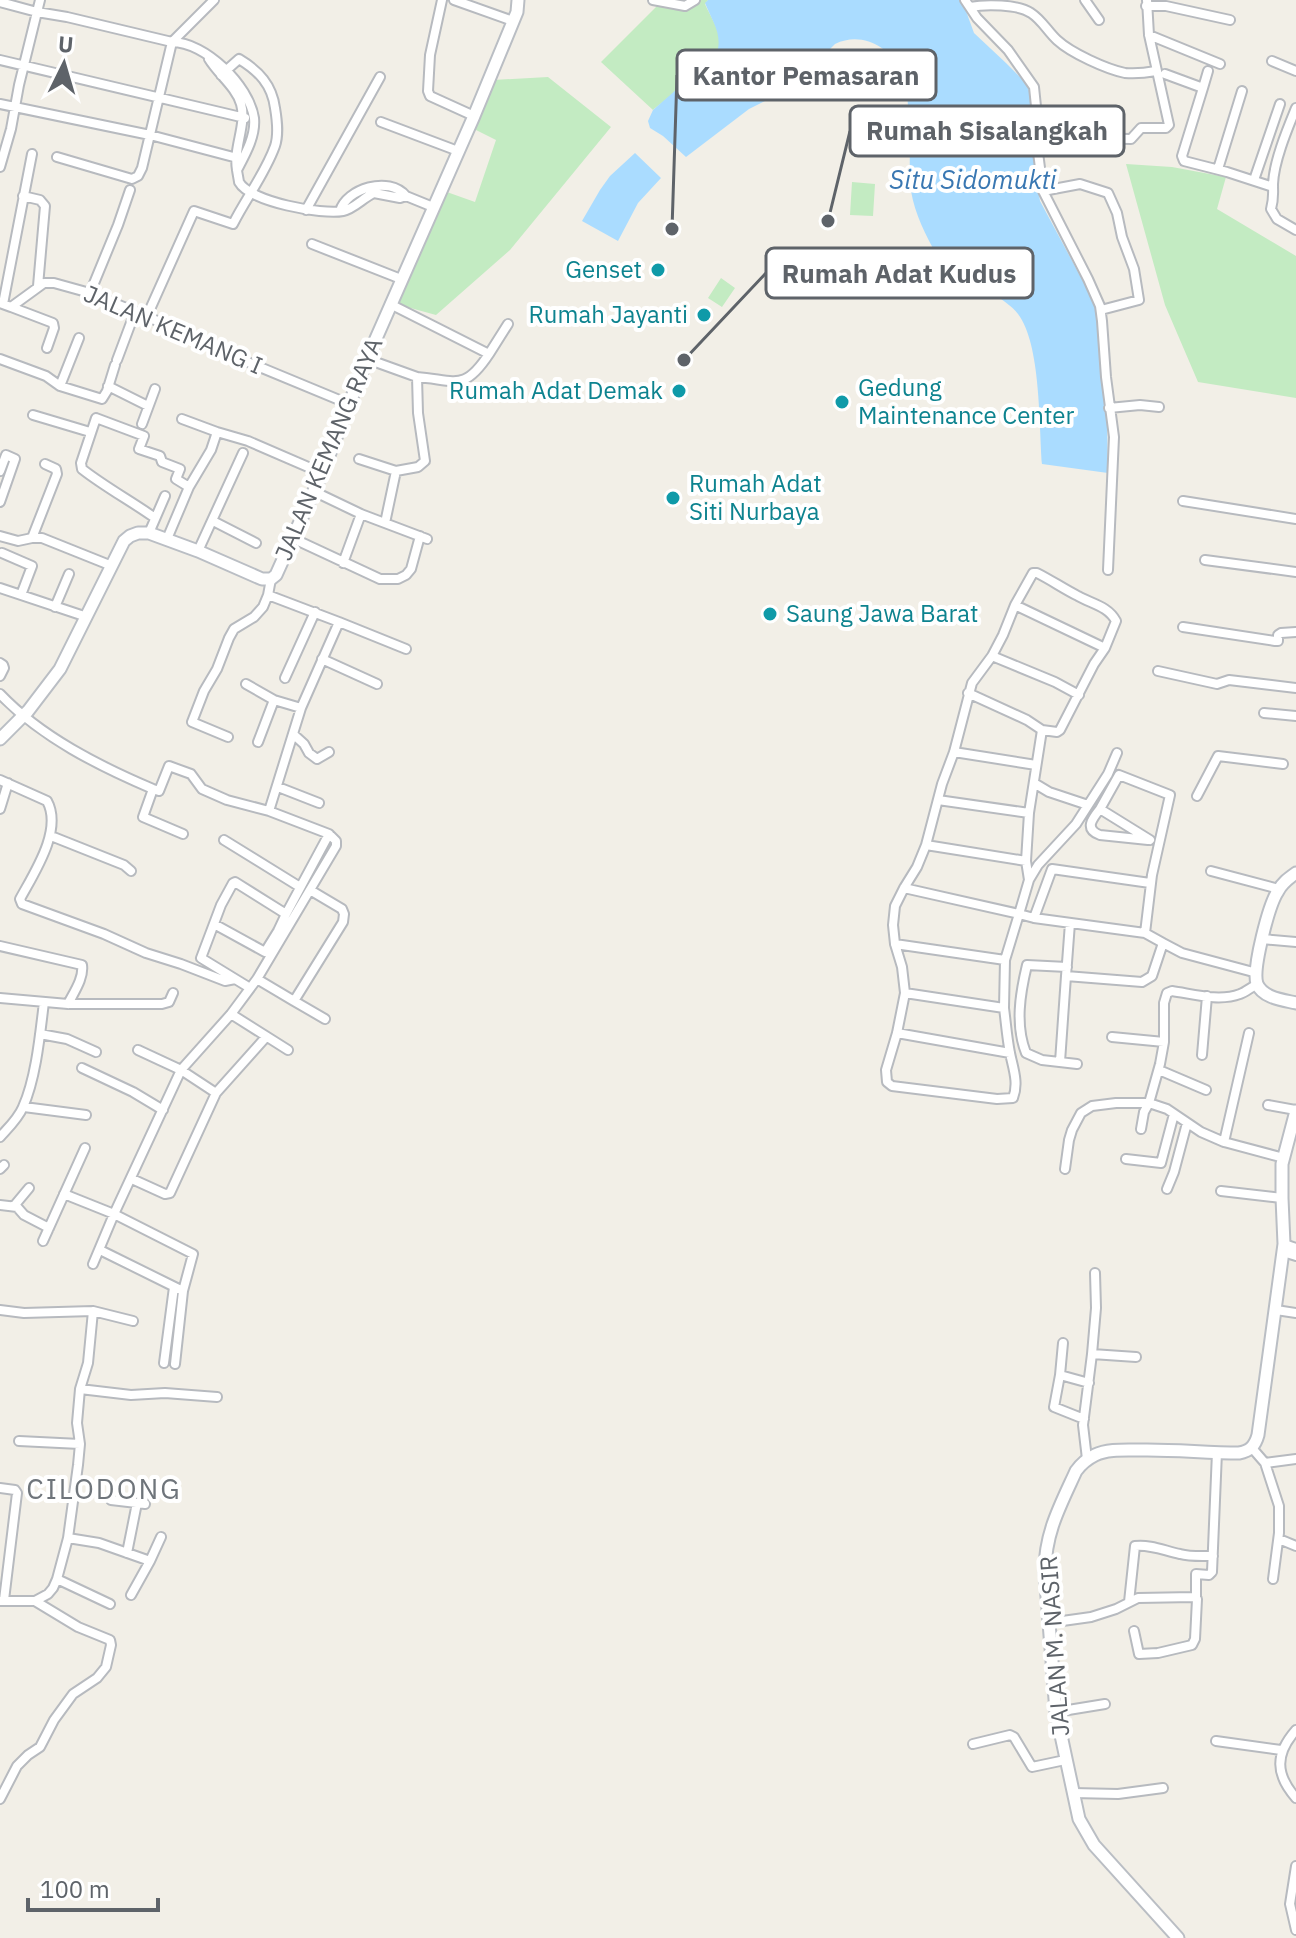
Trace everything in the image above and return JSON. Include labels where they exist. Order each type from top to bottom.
[{"type":"street","points":[[0,167],[40,0]]},
{"type":"street","points":[[57,157],[136,178],[142,168],[172,42],[214,0]]},
{"type":"street","points":[[442,0],[430,55],[428,91],[430,96],[474,116]]},
{"type":"street","points":[[454,0],[513,21]]},
{"type":"street","name":"JALAN KEMANG RAYA","points":[[149,533],[262,579],[271,579],[276,575],[322,473],[390,304],[474,116],[517,12],[518,0]]},
{"type":"street","points":[[653,0],[685,6],[695,0]]},
{"type":"street","points":[[1085,0],[1099,20]]},
{"type":"street","points":[[0,2],[172,42],[184,42],[206,55],[249,100],[254,119],[253,134],[239,158]]},
{"type":"street","points":[[1036,137],[1131,139],[1141,128],[1166,128],[1169,123],[1160,72],[1149,35],[1146,3],[1230,20]]},
{"type":"street","points":[[967,4],[1023,4],[1064,46],[1091,60],[1123,72],[1160,72],[1203,88]]},
{"type":"street","points":[[967,4],[1008,50],[1034,87],[1043,191],[1101,310],[1114,437],[1108,570]]},
{"type":"street","points":[[1149,35],[1220,64]]},
{"type":"street","points":[[147,316],[194,211],[233,224],[276,144],[278,123],[274,95],[267,83],[240,59],[224,73]]},
{"type":"street","points":[[0,60],[254,119]]},
{"type":"street","points":[[1272,61],[1296,71]]},
{"type":"street","points":[[1208,71],[1182,156],[1184,161],[1273,187]]},
{"type":"street","points":[[224,73],[240,100],[243,117],[237,170],[239,181],[246,189],[306,210],[346,211],[373,189],[393,185],[406,196],[433,207]]},
{"type":"street","points":[[306,210],[380,77]]},
{"type":"street","points":[[1218,169],[1242,91]]},
{"type":"street","points":[[0,104],[150,135],[239,158]]},
{"type":"street","points":[[1254,180],[1280,104]]},
{"type":"street","points":[[1296,108],[1293,128],[1285,137],[1271,209],[1277,219],[1296,230]]},
{"type":"street","points":[[381,122],[458,151]]},
{"type":"street","points":[[1285,137],[1296,141]]},
{"type":"street","points":[[5,305],[32,154]]},
{"type":"street","points":[[1043,191],[1080,184],[1108,193],[1134,269],[1139,300],[1101,310]]},
{"type":"street","points":[[90,293],[130,190]]},
{"type":"street","points":[[5,305],[38,286],[45,206],[40,200],[23,196]]},
{"type":"street","points":[[312,244],[401,279]]},
{"type":"street","name":"JALAN KEMANG I","points":[[38,286],[54,283],[90,293],[349,404]]},
{"type":"street","points":[[390,304],[489,354]]},
{"type":"street","points":[[5,305],[53,323],[47,348]]},
{"type":"street","points":[[0,359],[46,376],[60,386],[102,399],[135,312]]},
{"type":"street","points":[[367,359],[417,377],[465,381],[489,354],[508,324]]},
{"type":"street","points":[[60,386],[79,338]]},
{"type":"street","points":[[359,459],[396,471],[418,467],[425,461],[418,413],[417,377]]},
{"type":"street","points":[[108,386],[148,406]]},
{"type":"street","points":[[142,424],[155,389]]},
{"type":"street","points":[[1109,408],[1159,407]]},
{"type":"street","points":[[33,415],[90,432]]},
{"type":"street","points":[[155,518],[82,469],[81,463],[96,418],[144,436],[139,449],[160,456],[162,462],[180,469],[176,479],[189,487]]},
{"type":"street","points":[[182,419],[248,441],[322,473]]},
{"type":"street","points":[[167,539],[217,432]]},
{"type":"street","points":[[198,551],[243,453]]},
{"type":"street","points":[[0,471],[6,455],[15,459],[0,502]]},
{"type":"street","points":[[32,538],[57,474],[56,469],[45,464]]},
{"type":"street","points":[[385,523],[396,471]]},
{"type":"street","points":[[292,538],[380,579],[398,579],[411,569],[424,538],[361,514],[313,491]]},
{"type":"street","points":[[0,739],[60,669],[124,541],[138,533],[149,533],[165,496]]},
{"type":"street","points":[[1183,501],[1296,519]]},
{"type":"street","points":[[343,563],[361,514]]},
{"type":"street","points":[[213,521],[256,543]]},
{"type":"street","points":[[0,536],[18,541],[42,538],[112,566]]},
{"type":"street","points":[[2,553],[32,566],[21,595]]},
{"type":"street","points":[[1205,560],[1296,572]]},
{"type":"street","points":[[968,693],[1042,730],[1057,732],[1105,648],[1116,624],[1115,617],[1103,607],[1033,573],[992,656],[972,683],[968,693],[954,752],[926,845],[893,916],[905,993],[886,1070],[887,1082],[892,1086],[1013,1098],[1015,1074],[1004,1008],[1005,960],[1029,880],[1038,865],[1069,834],[1108,774],[1117,753]]},
{"type":"street","points":[[55,607],[69,574]]},
{"type":"street","points":[[228,737],[192,722],[229,638],[234,629],[254,617],[263,607],[271,579]]},
{"type":"street","points":[[0,588],[87,617]]},
{"type":"street","points":[[268,595],[406,649]]},
{"type":"street","points":[[1015,605],[1105,648]]},
{"type":"street","points":[[285,678],[315,612]]},
{"type":"street","points":[[269,811],[301,708],[339,622]]},
{"type":"street","points":[[1183,627],[1275,641],[1278,641],[1279,634],[1296,632]]},
{"type":"street","points":[[992,656],[1079,695]]},
{"type":"street","points":[[322,659],[377,684]]},
{"type":"street","points":[[0,663],[4,668],[0,676]]},
{"type":"street","points":[[1158,671],[1217,684],[1229,680],[1296,688]]},
{"type":"street","points":[[246,684],[274,700],[301,708]]},
{"type":"street","points":[[0,694],[46,732],[93,761],[153,789],[159,791],[169,766],[191,774],[202,789],[329,834],[336,841],[336,846],[257,979],[231,1014],[181,1070],[93,1264]]},
{"type":"street","points":[[258,742],[274,700]]},
{"type":"street","points":[[1264,713],[1296,716]]},
{"type":"street","points":[[1029,880],[1026,861],[1029,813],[1042,730]]},
{"type":"street","points":[[293,734],[317,759],[329,752]]},
{"type":"street","points":[[954,752],[1036,765]]},
{"type":"street","points":[[1197,796],[1218,756],[1283,764]]},
{"type":"street","points":[[1145,933],[1155,840],[1170,795],[1119,775],[1090,822],[1090,828],[1100,835],[1155,840]]},
{"type":"street","points":[[0,809],[4,781],[47,801],[52,812],[51,836],[20,899],[22,904],[225,981],[235,979]]},
{"type":"street","points":[[1034,783],[1049,792],[1088,805]]},
{"type":"street","points":[[278,787],[319,803]]},
{"type":"street","points":[[153,789],[143,817],[183,834]]},
{"type":"street","points":[[938,800],[1029,813]]},
{"type":"street","points":[[1100,809],[1155,840]]},
{"type":"street","points":[[214,924],[265,952],[329,834]]},
{"type":"street","points":[[51,836],[124,865],[131,871]]},
{"type":"street","points":[[224,840],[300,887]]},
{"type":"street","points":[[926,845],[1026,861]]},
{"type":"street","points":[[1034,918],[1052,869],[1150,883]]},
{"type":"street","points":[[1211,871],[1279,889]]},
{"type":"street","points":[[1141,1129],[1159,1070],[1167,993],[1237,996],[1257,978],[1262,939],[1274,898],[1296,873]]},
{"type":"street","points":[[250,988],[201,958],[221,905],[235,882],[286,914]]},
{"type":"street","points":[[904,888],[1034,918],[1145,933],[1182,953],[1257,978],[1269,995],[1296,1003]]},
{"type":"street","points":[[294,1001],[343,922],[342,909],[310,890]]},
{"type":"street","points":[[1060,1062],[1070,923]]},
{"type":"street","points":[[1262,939],[1296,942]]},
{"type":"street","points":[[1077,1064],[1042,1060],[1026,1053],[1020,1030],[1020,990],[1027,965],[1142,982],[1152,976],[1163,943]]},
{"type":"street","points":[[895,944],[1005,960]]},
{"type":"street","points":[[0,946],[82,965],[80,981],[68,1004]]},
{"type":"street","points":[[257,979],[325,1019]]},
{"type":"street","points":[[0,998],[68,1004],[167,1004],[173,993]]},
{"type":"street","points":[[905,993],[1004,1008]]},
{"type":"street","points":[[1202,1055],[1207,996]]},
{"type":"street","points":[[0,1137],[24,1107],[44,1002]]},
{"type":"street","points":[[231,1014],[288,1050]]},
{"type":"street","points":[[897,1033],[1010,1053]]},
{"type":"street","points":[[1224,1142],[1249,1033]]},
{"type":"street","points":[[40,1034],[67,1039],[96,1052]]},
{"type":"street","points":[[132,1179],[165,1194],[170,1193],[216,1093],[266,1037]]},
{"type":"street","points":[[1112,1037],[1164,1042]]},
{"type":"street","points":[[138,1050],[181,1070],[216,1093]]},
{"type":"street","points":[[82,1068],[163,1110]]},
{"type":"street","points":[[1159,1070],[1206,1090]]},
{"type":"street","points":[[1065,1169],[1069,1140],[1081,1113],[1092,1106],[1116,1103],[1149,1103],[1224,1142],[1289,1153]]},
{"type":"street","points":[[1095,1273],[1096,1308],[1083,1437],[1087,1459],[1100,1453],[1132,1450],[1242,1453],[1252,1448],[1258,1435],[1288,1248],[1282,1198],[1296,1110],[1268,1105]]},
{"type":"street","points":[[24,1107],[86,1115]]},
{"type":"street","points":[[1126,1159],[1161,1163],[1174,1114]]},
{"type":"street","points":[[1167,1189],[1187,1123]]},
{"type":"street","points":[[43,1241],[85,1148]]},
{"type":"street","points":[[14,1206],[29,1188]]},
{"type":"street","points":[[1221,1191],[1282,1198]]},
{"type":"street","points":[[64,1194],[191,1251],[193,1258],[178,1289],[164,1363]]},
{"type":"street","points":[[0,1205],[14,1206],[49,1228]]},
{"type":"street","points":[[1288,1248],[1296,1256]]},
{"type":"street","points":[[100,1250],[178,1289]]},
{"type":"street","points":[[175,1364],[178,1289]]},
{"type":"street","points":[[0,1310],[24,1313],[93,1311],[133,1321]]},
{"type":"street","points":[[1276,1310],[1296,1313]]},
{"type":"street","points":[[35,1601],[53,1588],[68,1538],[80,1444],[77,1423],[80,1389],[88,1363],[93,1311]]},
{"type":"street","points":[[1063,1343],[1054,1407],[1084,1419]]},
{"type":"street","points":[[1092,1354],[1136,1357]]},
{"type":"street","points":[[1060,1375],[1089,1383]]},
{"type":"street","points":[[80,1389],[131,1395],[155,1393],[217,1397]]},
{"type":"street","points":[[19,1441],[80,1444]]},
{"type":"street","points":[[1252,1448],[1265,1463],[1279,1506],[1279,1539],[1273,1579]]},
{"type":"street","points":[[1134,1631],[1140,1654],[1158,1653],[1195,1642],[1196,1574],[1209,1575],[1212,1572],[1217,1452]]},
{"type":"street","name":"JALAN M. NASIR","points":[[1087,1459],[1076,1471],[1050,1531],[1045,1560],[1056,1712],[1065,1760],[1079,1819],[1094,1845],[1178,1938]]},
{"type":"street","points":[[1265,1463],[1296,1459]]},
{"type":"street","points":[[0,1488],[17,1493],[2,1600],[35,1601],[78,1627],[110,1640],[111,1645],[109,1661],[97,1678],[73,1694],[40,1747],[17,1766],[0,1799]]},
{"type":"street","points":[[111,1500],[141,1503],[127,1553]]},
{"type":"street","points":[[131,1595],[161,1537]]},
{"type":"street","points":[[68,1538],[99,1543],[150,1561]]},
{"type":"street","points":[[1279,1539],[1296,1546]]},
{"type":"street","points":[[1129,1602],[1135,1546],[1147,1545],[1183,1555],[1213,1556]]},
{"type":"street","points":[[57,1579],[110,1604]]},
{"type":"street","points":[[1048,1623],[1091,1617],[1138,1598],[1196,1598]]},
{"type":"street","points":[[1056,1712],[1105,1704]]},
{"type":"street","points":[[1296,1730],[1281,1750],[1280,1760],[1282,1774],[1296,1798]]},
{"type":"street","points":[[973,1744],[1010,1735],[1032,1767],[1065,1760]]},
{"type":"street","points":[[1216,1741],[1281,1750]]},
{"type":"street","points":[[1073,1793],[1122,1793],[1163,1788]]},
{"type":"street","points":[[1296,1866],[1290,1904],[1296,1930]]},
{"type":"green space","points":[[663,0],[708,0],[705,4],[717,29],[720,45],[702,69],[653,110],[601,62]]},
{"type":"green space","points":[[548,77],[611,127],[510,250],[436,315],[396,304],[444,191],[475,202],[496,140],[470,127],[493,80]]},
{"type":"green space","points":[[1126,164],[1172,167],[1226,177],[1217,209],[1296,256],[1296,398],[1198,382],[1165,305]]},
{"type":"green space","points":[[852,182],[875,184],[873,216],[850,215]]},
{"type":"green space","points":[[721,278],[735,288],[722,307],[708,298]]},
{"type":"water","name":"Situ Sidomukti","points":[[708,0],[962,0],[974,33],[1024,81],[1029,90],[1040,201],[1098,315],[1107,419],[1108,473],[1042,464],[1038,386],[1026,327],[1004,301],[951,273],[926,235],[911,191],[910,128],[904,69],[890,54],[864,40],[845,40],[835,44],[791,88],[749,109],[686,157],[650,128],[648,121],[653,110],[716,55],[719,41],[705,3]]},
{"type":"water","points":[[635,153],[661,178],[638,203],[618,241],[582,221],[610,176]]},
{"type":"place","name":"Rumah Sisalangkah","points":[[828,221]]},
{"type":"place","name":"Kantor Pemasaran","points":[[672,229]]},
{"type":"place","name":"Genset","points":[[658,270]]},
{"type":"place","name":"Rumah Jayanti","points":[[704,315]]},
{"type":"place","name":"Rumah Adat Kudus","points":[[684,360]]},
{"type":"place","name":"Rumah Adat Demak","points":[[679,391]]},
{"type":"place","name":"Gedung Maintenance Center","points":[[842,402]]},
{"type":"place","name":"Rumah Adat Siti Nurbaya","points":[[673,498]]},
{"type":"place","name":"Saung Jawa Barat","points":[[770,614]]},
{"type":"district","name":"CILODONG","points":[[104,1489]]}]
